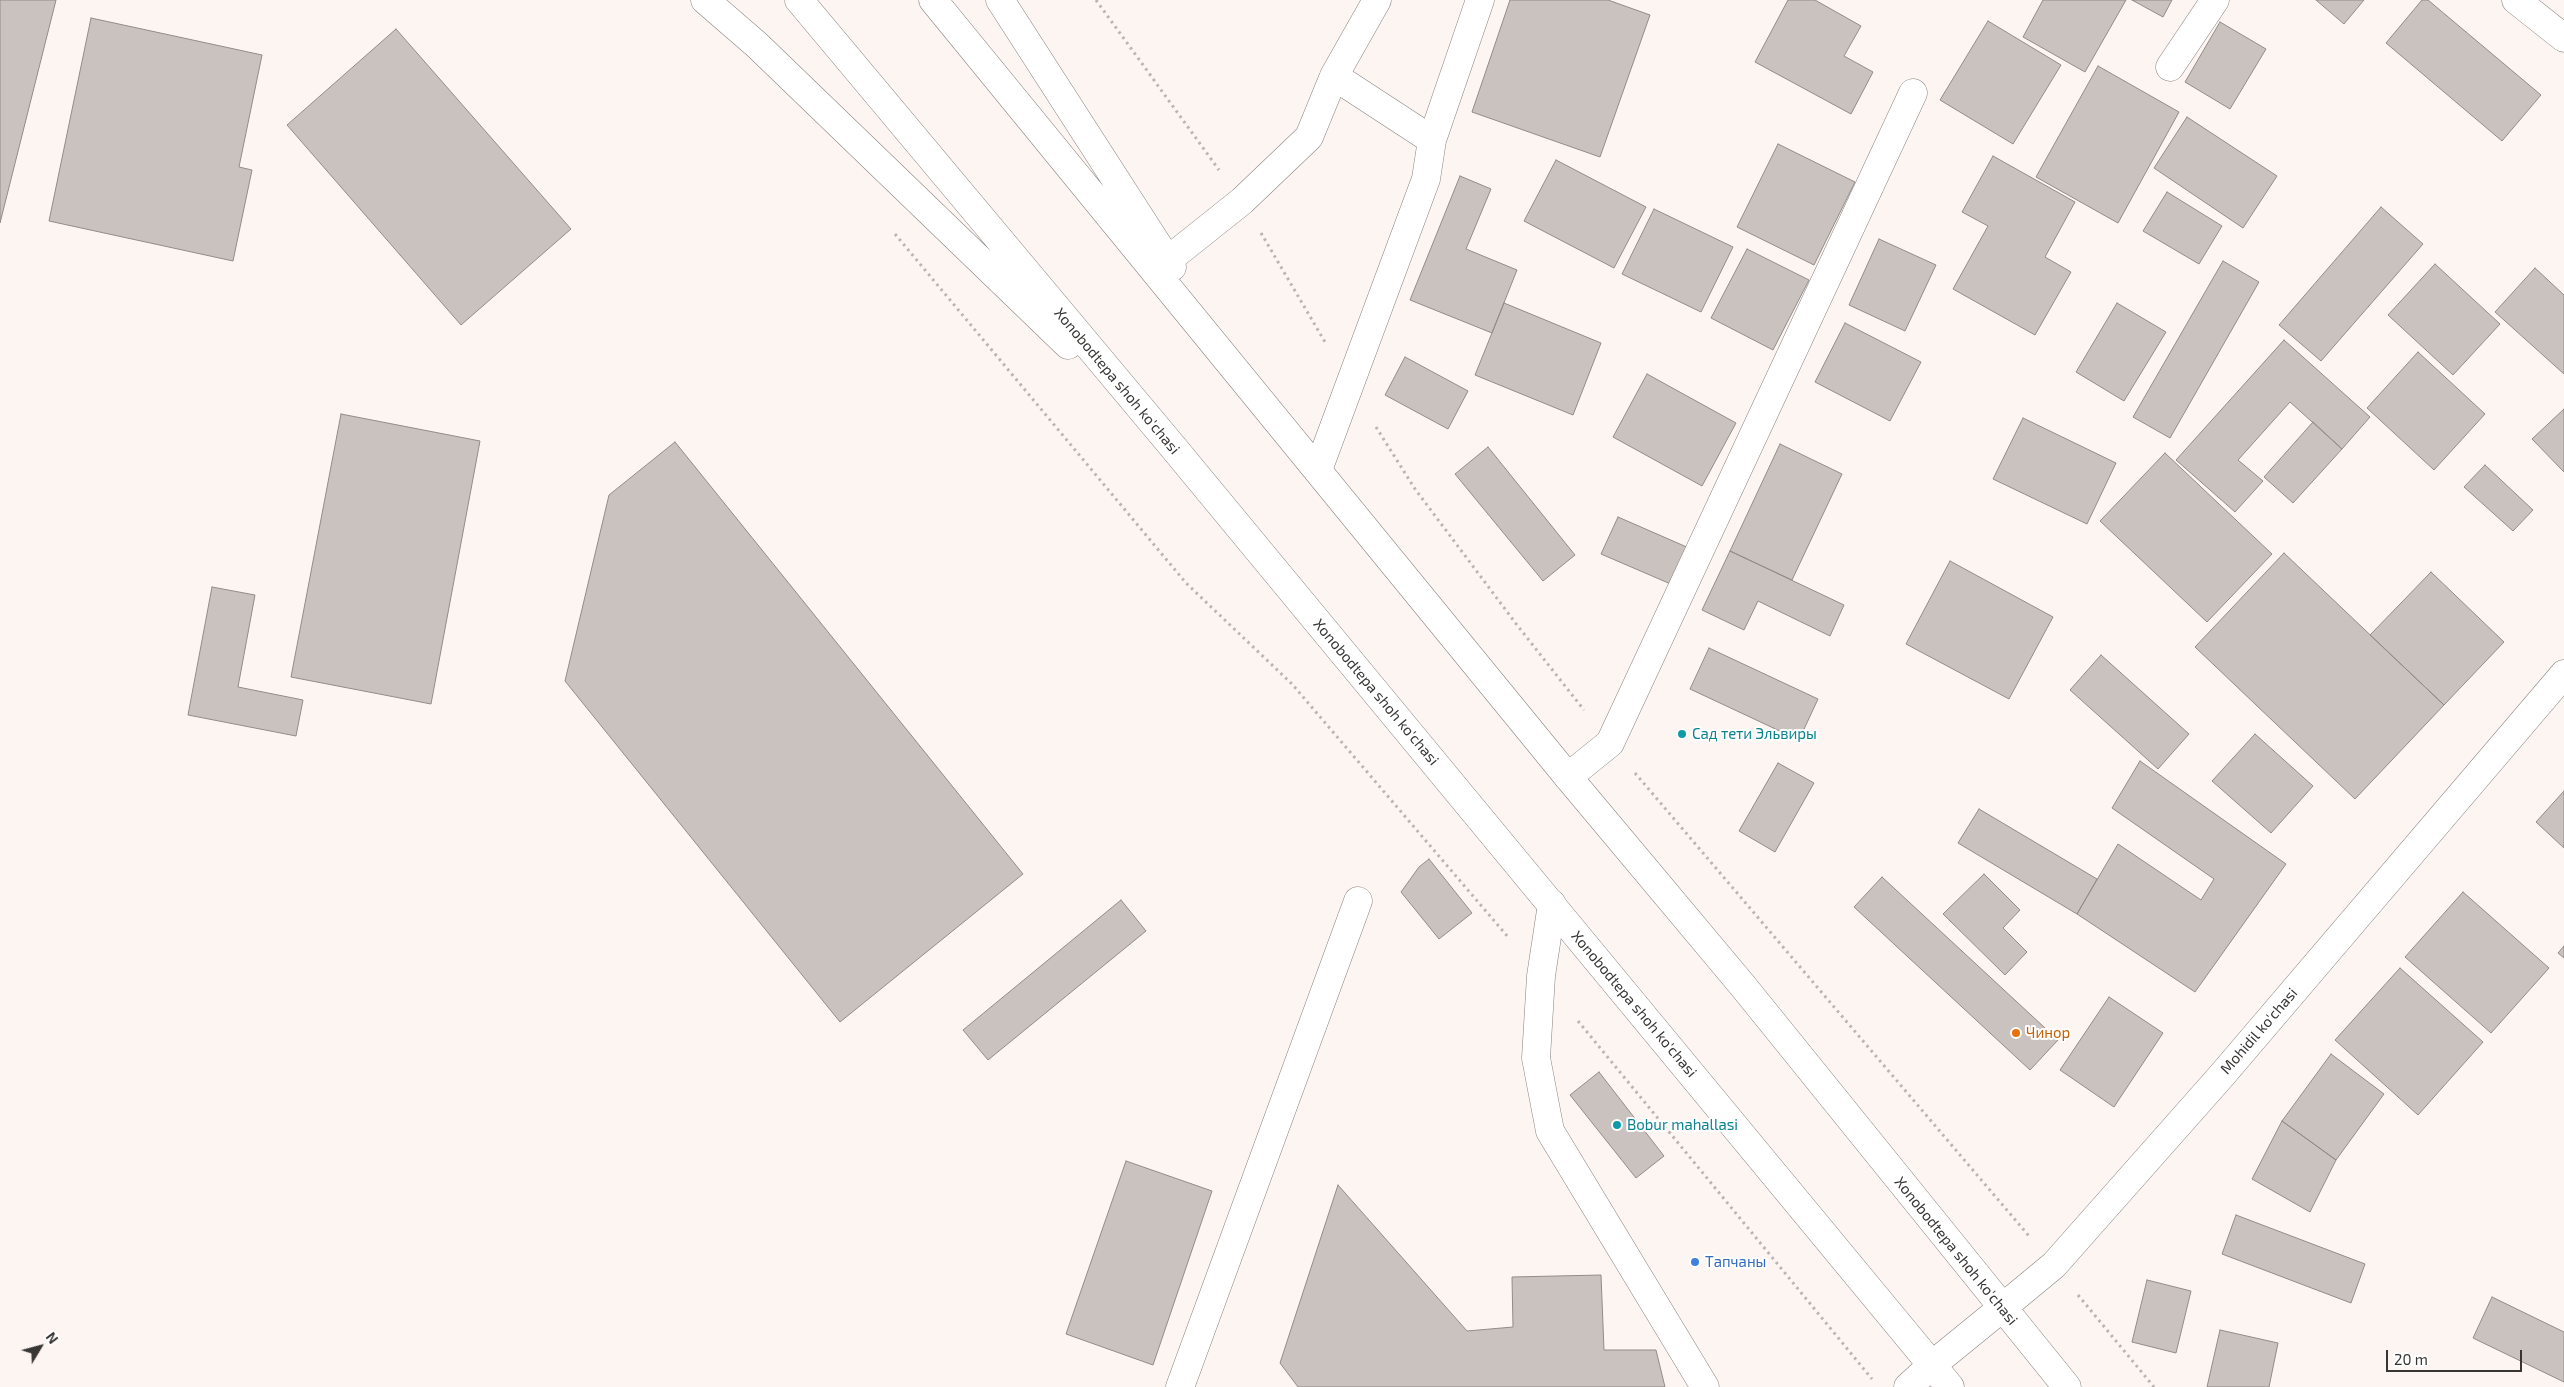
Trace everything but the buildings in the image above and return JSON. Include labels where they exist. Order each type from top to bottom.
[{"type":"main road","points":[[705,0],[757,45],[1173,447]]},
{"type":"main road","name":"Xonobodtepa shoh ko'chasi","points":[[799,0],[1173,447],[1950,1387]]},
{"type":"main road","name":"Xonobodtepa shoh ko'chasi","points":[[933,0],[1245,379],[1568,777],[1743,986],[2067,1387]]},
{"type":"main road","points":[[1000,0],[1245,379]]},
{"type":"main road","points":[[1168,260],[1242,201],[1309,137],[1334,76],[1377,0]]},
{"type":"main road","points":[[1318,470],[1426,178],[1432,140],[1480,0]]},
{"type":"main road","points":[[2170,67],[2215,0]]},
{"type":"main road","points":[[2516,0],[2564,38]]},
{"type":"main road","points":[[1334,76],[1432,140]]},
{"type":"main road","points":[[1568,777],[1610,743],[1913,93]]},
{"type":"main road","name":"Mohidil ko'chasi","points":[[1908,1387],[1932,1365],[2054,1266],[2223,1074],[2564,674]]},
{"type":"main road","points":[[1180,1387],[1358,901]]},
{"type":"main road","points":[[1552,904],[1542,976],[1536,1058],[1550,1131],[1705,1387]]},
{"type":"path","points":[[891,230],[1186,583],[1292,684],[1542,976],[1873,1380]]},
{"type":"place","name":"Сад тети Эльвиры","points":[[1682,734]]},
{"type":"place","name":"Чинор","points":[[2016,1033]]},
{"type":"place","name":"Bobur mahallasi","points":[[1617,1125]]},
{"type":"place","name":"Тапчаны","points":[[1695,1262]]}]
